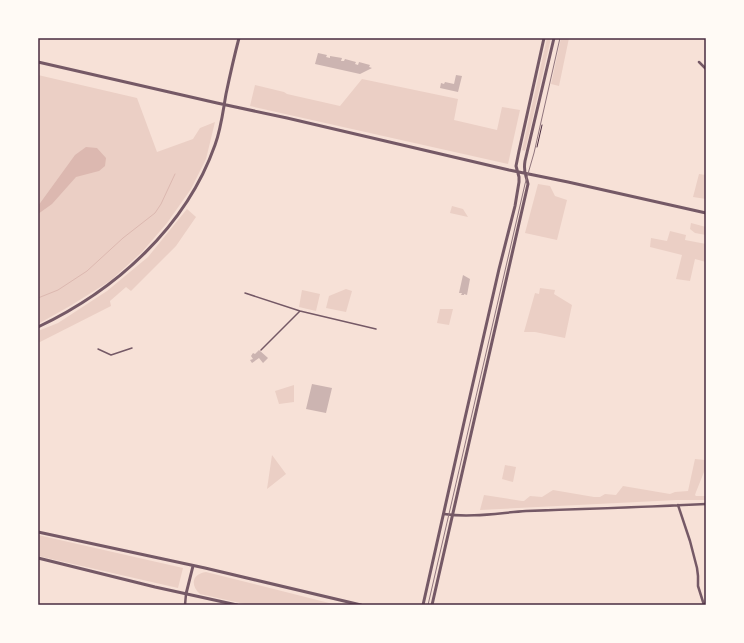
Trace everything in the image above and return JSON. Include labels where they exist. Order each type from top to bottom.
[{"type":"street","points":[[38,327],[82,302],[125,272],[165,231],[185,206],[209,162],[216,143],[239,38]]},
{"type":"street","points":[[423,605],[489,312],[515,206],[519,182],[516,166],[518,151],[544,38]]},
{"type":"street","points":[[432,605],[528,184],[524,173],[525,161],[554,38]]},
{"type":"street","points":[[38,62],[517,172],[706,213]]},
{"type":"street","points":[[699,62],[706,69]]},
{"type":"street","points":[[244,293],[300,311],[376,329]]},
{"type":"street","points":[[261,350],[300,311]]},
{"type":"street","points":[[98,349],[111,355],[132,348]]},
{"type":"street","points":[[444,514],[456,516],[478,516],[523,512],[706,504]]},
{"type":"street","points":[[678,505],[690,541],[697,568],[698,586],[704,605]]},
{"type":"street","points":[[38,532],[361,605]]},
{"type":"street","points":[[38,558],[236,605]]},
{"type":"street","points":[[185,605],[186,594],[193,566]]},
{"type":"path","points":[[537,147],[542,125]]},
{"type":"shaded area","points":[[547,38],[551,38],[525,151],[522,150]]},
{"type":"shaded area","points":[[561,38],[569,38],[559,86],[551,84]]},
{"type":"shaded area","points":[[38,75],[137,98],[157,152],[193,139],[200,128],[215,122],[206,159],[191,189],[167,223],[142,252],[110,281],[38,324]]},
{"type":"shaded area","points":[[362,79],[458,99],[454,120],[497,130],[502,107],[520,110],[508,164],[250,106],[255,85],[340,106]]},
{"type":"shaded area","points":[[86,147],[97,148],[106,158],[105,166],[99,171],[76,177],[52,204],[38,214],[38,206],[75,155]]},
{"type":"shaded area","points":[[699,174],[706,175],[706,199],[693,197]]},
{"type":"shaded area","points":[[538,184],[550,186],[555,196],[567,200],[557,240],[525,233]]},
{"type":"shaded area","points":[[452,206],[463,209],[468,217],[450,213]]},
{"type":"shaded area","points":[[187,209],[196,217],[176,246],[131,291],[126,287],[110,301],[111,306],[38,343],[38,331],[58,323],[107,291],[148,257]]},
{"type":"shaded area","points":[[691,223],[706,227],[706,235],[695,233],[690,229]]},
{"type":"shaded area","points":[[670,231],[686,235],[685,240],[706,244],[706,262],[695,259],[690,281],[676,279],[682,255],[650,247],[651,238],[667,241]]},
{"type":"shaded area","points":[[540,288],[555,290],[554,294],[572,305],[565,338],[535,332],[524,332],[535,293],[539,294]]},
{"type":"shaded area","points":[[346,289],[352,291],[346,312],[326,308],[329,296]]},
{"type":"shaded area","points":[[302,290],[320,294],[316,311],[299,307]]},
{"type":"shaded area","points":[[440,309],[453,309],[449,325],[437,323]]},
{"type":"shaded area","points":[[294,385],[294,402],[279,404],[275,391]]},
{"type":"shaded area","points":[[272,455],[286,474],[267,489]]},
{"type":"shaded area","points":[[706,458],[706,467],[695,495],[706,496],[706,500],[677,500],[480,510],[484,495],[524,501],[530,496],[542,497],[553,490],[594,497],[600,497],[605,494],[616,495],[623,486],[670,494],[688,491],[695,459],[705,460]]},
{"type":"shaded area","points":[[505,465],[516,467],[513,482],[502,479]]},
{"type":"shaded area","points":[[38,535],[183,568],[178,588],[38,556]]},
{"type":"shaded area","points":[[206,572],[337,605],[249,605],[200,594],[195,587],[194,580],[195,577],[201,573]]},
{"type":"building","points":[[318,53],[327,55],[326,57],[330,58],[330,56],[342,58],[341,61],[344,61],[345,59],[356,62],[355,64],[358,65],[359,62],[370,65],[369,67],[372,68],[360,74],[315,64]]},
{"type":"building","points":[[456,75],[462,76],[458,92],[440,88],[441,83],[444,84],[445,82],[454,84]]},
{"type":"building","points":[[463,275],[470,279],[467,295],[461,295],[462,293],[459,293]]},
{"type":"building","points":[[259,350],[268,358],[263,363],[259,358],[252,363],[250,360],[253,359],[251,356]]},
{"type":"building","points":[[312,384],[332,388],[326,413],[306,409]]},
{"type":"waterway","points":[[38,298],[58,290],[87,271],[123,238],[155,213],[161,204],[175,174]]},
{"type":"tram line","points":[[428,605],[560,38]]}]
